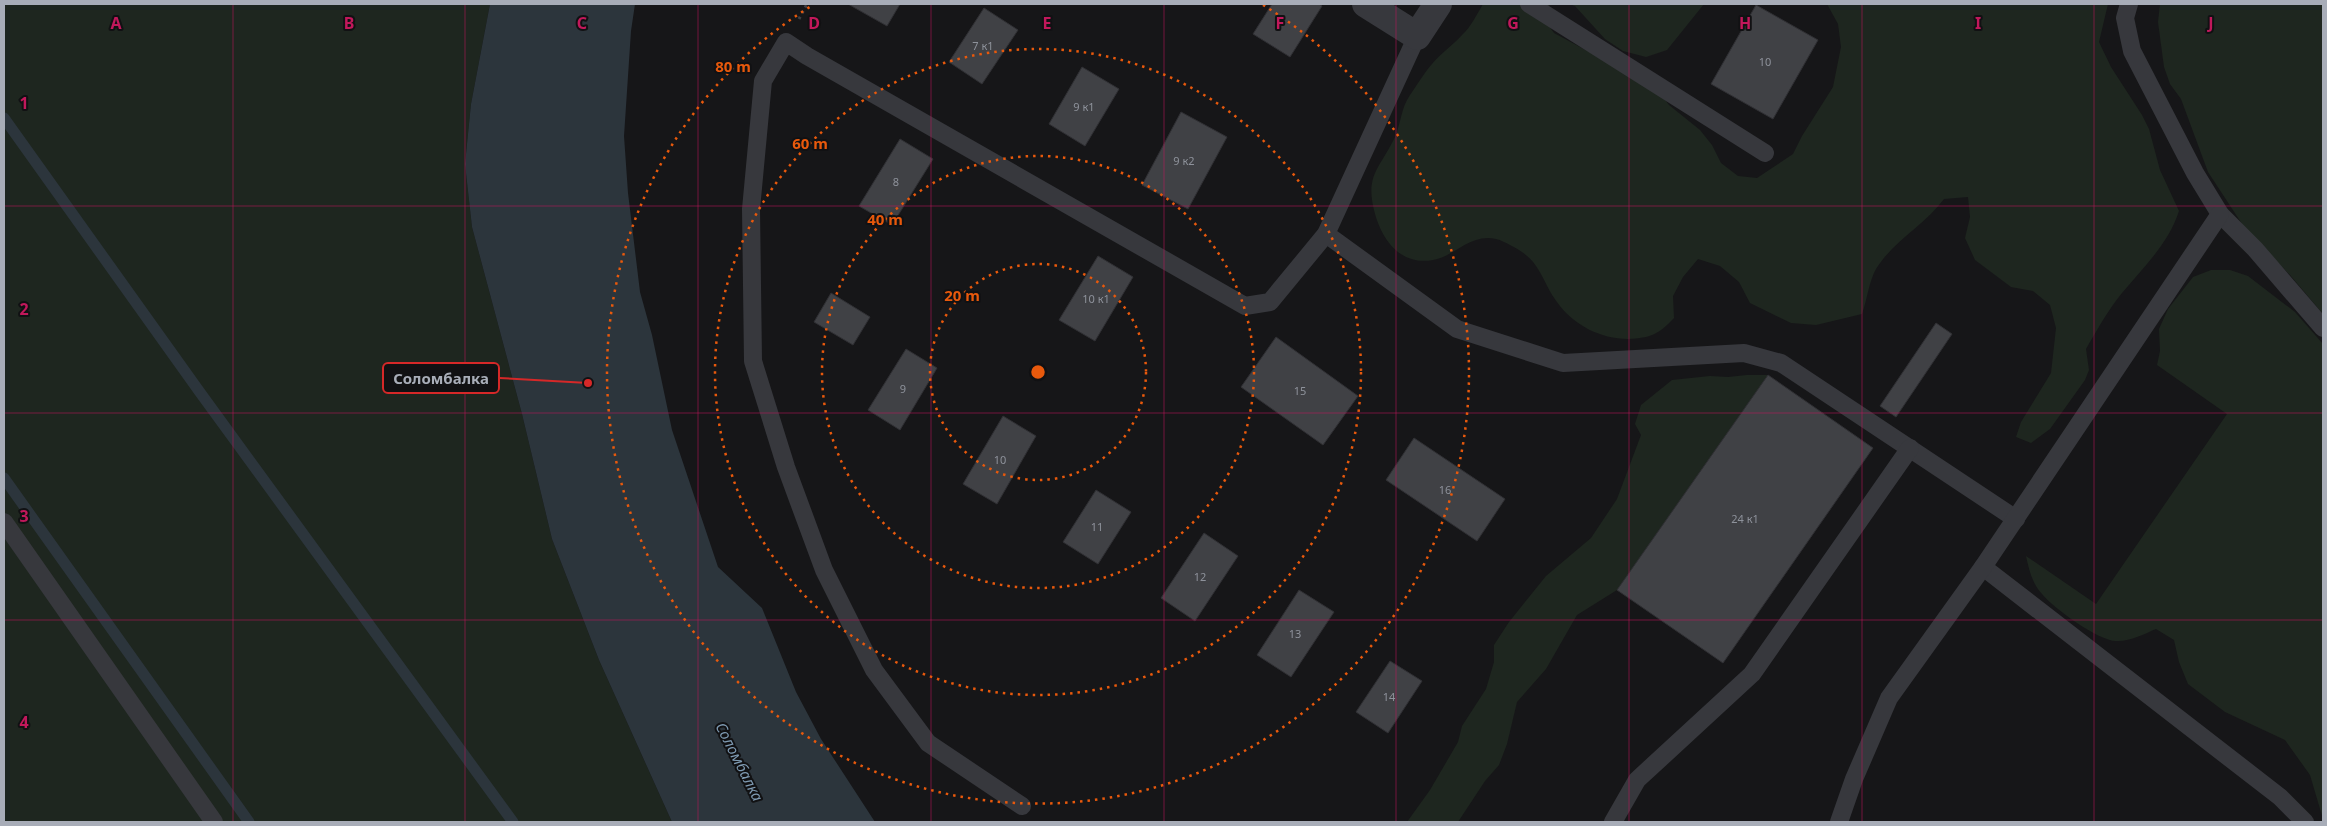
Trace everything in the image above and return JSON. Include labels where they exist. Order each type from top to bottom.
[{"type":"street","points":[[1366,4],[1417,36],[1438,4]]},
{"type":"lane","points":[[1529,4],[1765,153]]},
{"type":"lane","points":[[2129,4],[2125,18],[2132,50],[2195,174],[2220,214],[2254,249],[2323,328]]},
{"type":"lane","points":[[1022,806],[928,743],[874,670],[824,570],[786,467],[753,361],[751,209],[763,81],[786,42],[807,56],[1245,306],[1270,302],[1326,234],[1417,36]]},
{"type":"lane","points":[[1839,822],[1854,780],[1889,698],[1983,567],[2220,214]]},
{"type":"lane","points":[[1326,234],[1457,329],[1562,363],[1744,353],[1781,363],[2016,518]]},
{"type":"lane","points":[[1614,822],[1637,780],[1752,674],[1910,448]]},
{"type":"lane","points":[[4,522],[214,822]]},
{"type":"lane","points":[[1983,567],[2280,797],[2305,822]]},
{"type":"shaded area","points":[[4,4],[490,4],[471,104],[465,164],[472,227],[522,414],[552,539],[599,660],[672,822],[4,822]]},
{"type":"shaded area","points":[[1483,4],[1550,4],[1543,18],[1554,33],[1656,88],[1669,105],[1700,130],[1712,145],[1721,163],[1738,176],[1757,178],[1793,154],[1833,87],[1841,47],[1838,24],[1827,4],[2108,4],[2099,42],[2111,67],[2149,129],[2160,170],[2179,211],[2169,234],[2147,265],[2117,300],[2086,349],[2089,370],[2085,380],[2050,429],[2031,443],[2016,437],[2021,422],[2051,373],[2056,328],[2050,305],[2033,291],[2011,287],[1975,260],[1965,238],[1970,217],[1968,197],[1944,199],[1936,209],[1891,250],[1876,269],[1862,314],[1816,325],[1791,323],[1750,303],[1739,282],[1720,266],[1698,259],[1683,277],[1673,296],[1674,318],[1664,328],[1643,338],[1628,339],[1608,336],[1588,329],[1571,317],[1557,302],[1534,263],[1520,251],[1505,242],[1487,238],[1478,239],[1441,258],[1421,261],[1411,259],[1394,248],[1387,240],[1377,221],[1372,198],[1373,179],[1395,137],[1407,100],[1432,64],[1468,28]]},
{"type":"shaded area","points":[[1569,4],[1704,4],[1667,50],[1646,57],[1623,51],[1605,39],[1575,6]]},
{"type":"shaded area","points":[[2160,4],[2323,4],[2323,314],[2290,275],[2246,230],[2208,172],[2181,99],[2170,84],[2164,67],[2158,22]]},
{"type":"shaded area","points":[[2211,270],[2230,270],[2248,276],[2295,312],[2323,344],[2323,819],[2310,775],[2285,740],[2225,712],[2188,684],[2179,662],[2174,640],[2156,629],[2121,641],[2108,640],[2088,630],[2066,615],[2042,594],[2033,581],[2026,556],[2096,604],[2227,414],[2157,365],[2160,351],[2159,329],[2168,309],[2193,277]]},
{"type":"shaded area","points":[[1768,375],[1617,590],[1577,615],[1546,669],[1517,702],[1507,744],[1499,765],[1485,781],[1458,822],[1407,822],[1430,790],[1458,742],[1462,726],[1486,689],[1494,662],[1494,645],[1509,622],[1546,576],[1591,538],[1617,499],[1641,435],[1635,424],[1641,405],[1672,380]]},
{"type":"water","name":"Соломбалка","points":[[490,4],[635,4],[631,31],[624,136],[628,193],[640,292],[652,335],[672,430],[718,567],[762,608],[796,692],[821,739],[875,822],[672,822],[599,660],[552,539],[522,414],[472,227],[465,164],[471,104]]},
{"type":"building","points":[[848,4],[900,4],[887,26]]},
{"type":"building","points":[[1272,4],[1319,4],[1322,6],[1290,57],[1253,34]]},
{"type":"building","points":[[1756,5],[1818,40],[1773,119],[1711,84]]},
{"type":"building","points":[[984,8],[1018,30],[982,84],[949,62]]},
{"type":"building","points":[[1082,67],[1119,89],[1085,146],[1049,124]]},
{"type":"building","points":[[1181,112],[1227,137],[1188,209],[1142,185]]},
{"type":"building","points":[[900,139],[933,159],[892,225],[859,206]]},
{"type":"building","points":[[1098,256],[1133,277],[1095,341],[1059,320]]},
{"type":"building","points":[[831,293],[870,317],[853,345],[814,322]]},
{"type":"building","points":[[1936,323],[1952,334],[1896,417],[1880,406]]},
{"type":"building","points":[[1276,337],[1358,396],[1323,445],[1241,387]]},
{"type":"building","points":[[906,349],[937,368],[900,430],[868,410]]},
{"type":"building","points":[[1768,375],[1873,448],[1723,663],[1617,590]]},
{"type":"building","points":[[1003,416],[1036,436],[997,504],[963,484]]},
{"type":"building","points":[[1414,438],[1505,499],[1477,541],[1386,480]]},
{"type":"building","points":[[1096,490],[1131,512],[1098,564],[1063,542]]},
{"type":"building","points":[[1204,533],[1238,556],[1195,621],[1161,598]]},
{"type":"building","points":[[1299,590],[1334,612],[1291,677],[1257,655]]},
{"type":"building","points":[[1390,661],[1422,681],[1388,733],[1356,712]]},
{"type":"waterway","points":[[4,118],[199,391],[513,822]]},
{"type":"waterway","points":[[4,478],[249,822]]},
{"type":"place","name":"Соломбалка","points":[[588,383]]}]
